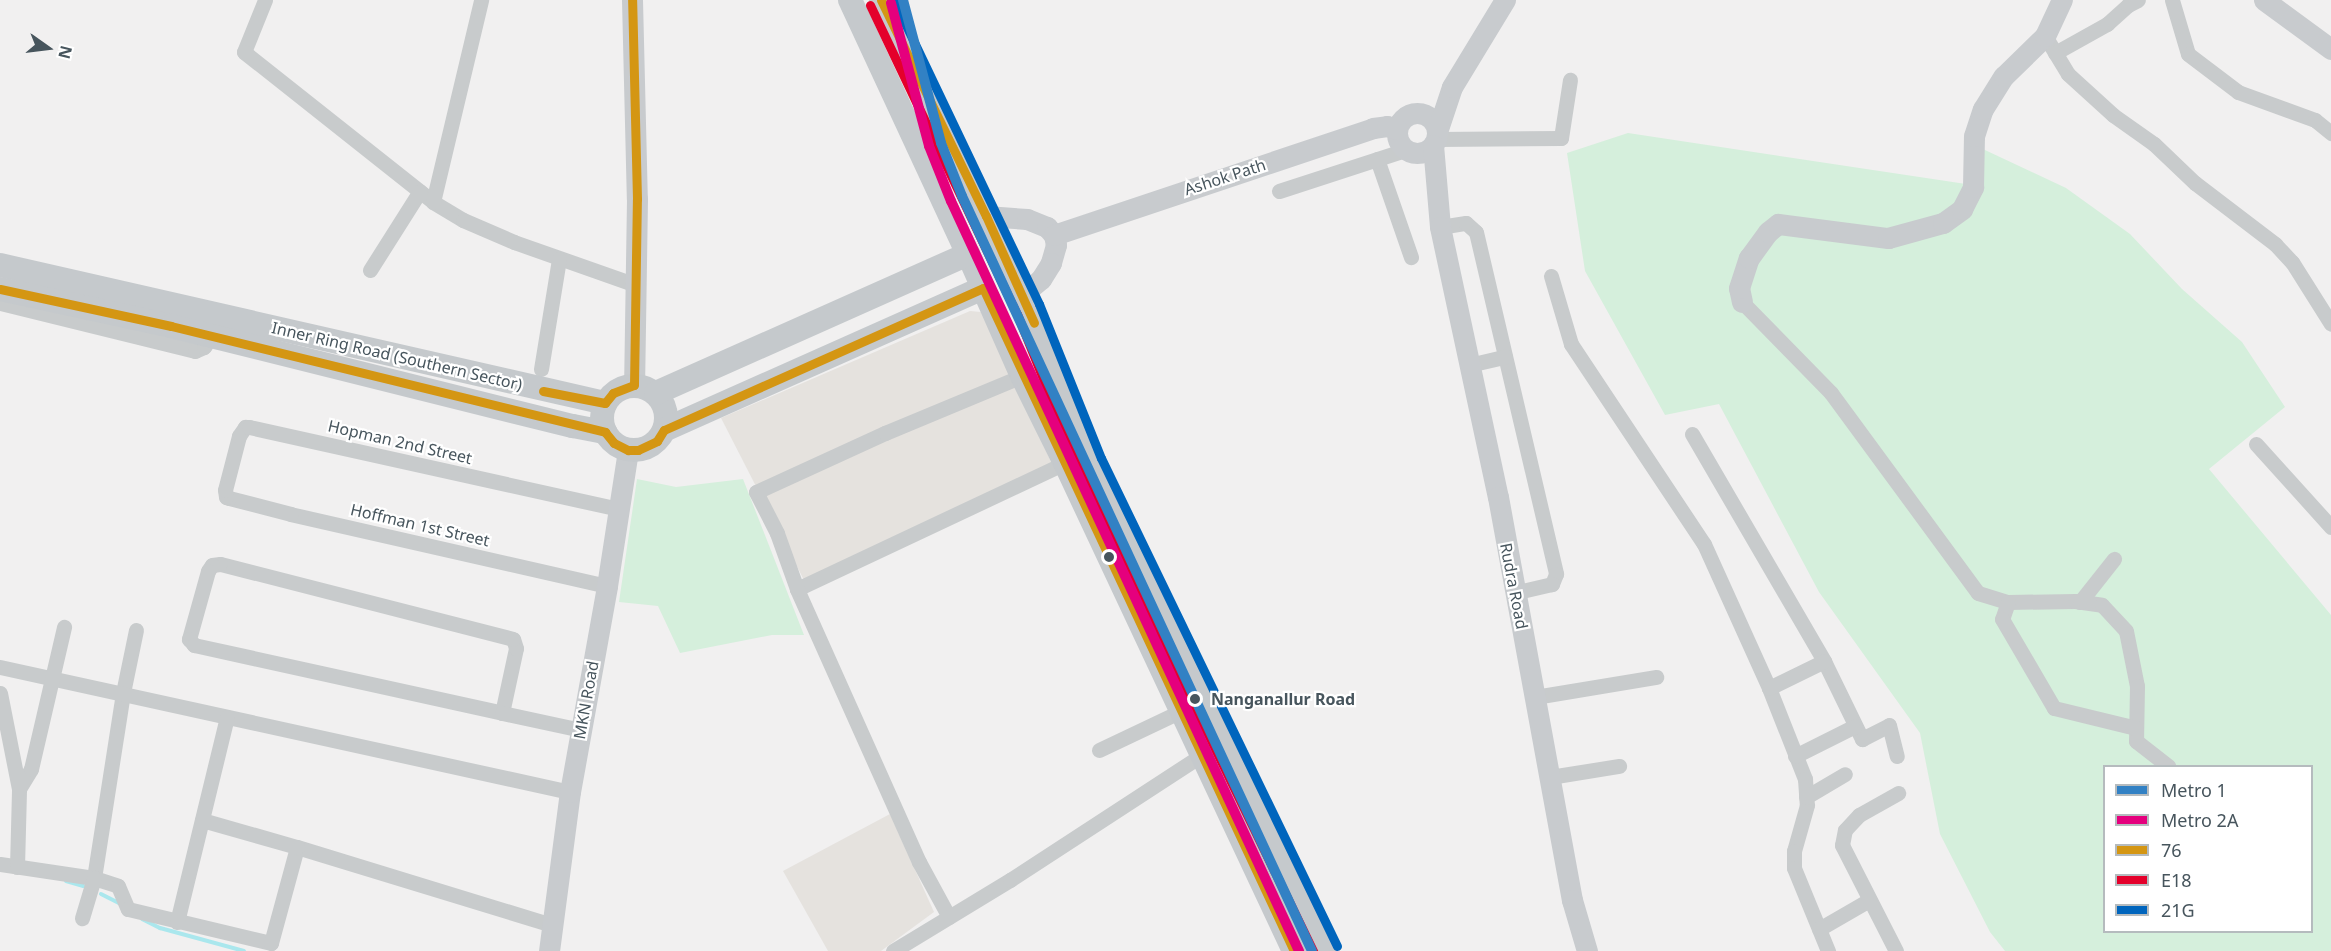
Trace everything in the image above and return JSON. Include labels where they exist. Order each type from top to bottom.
[{"type":"main road","points":[[850,0],[1022,376],[1294,951]]},
{"type":"main road","points":[[881,0],[986,216],[1022,296],[1090,463],[1326,951]]},
{"type":"main road","points":[[605,432],[602,417],[605,403],[613,393],[645,389],[968,254]]},
{"type":"main road","points":[[0,265],[217,330]]},
{"type":"main road","points":[[664,430],[983,288]]},
{"type":"main road","points":[[0,289],[217,330]]},
{"type":"main road","name":"Inner Ring Road (Southern Sector)","points":[[217,330],[605,403]]},
{"type":"main road","name":"Inner Ring Road (Southern Sector)","points":[[217,330],[573,426],[605,432],[614,443],[627,450]]},
{"type":"main road","points":[[627,450],[647,448],[657,441],[664,430],[666,410],[645,389]]},
{"type":"street","points":[[265,0],[244,52],[433,201],[463,220],[559,259],[636,285]]},
{"type":"street","points":[[433,201],[481,0]]},
{"type":"street","points":[[632,0],[637,199],[636,285],[645,389]]},
{"type":"street","points":[[1279,191],[1407,150],[1418,153],[1435,139],[1452,87],[1505,0]]},
{"type":"street","points":[[2062,0],[2050,44],[2068,75],[2113,115],[2154,144],[2195,183],[2275,244],[2292,262],[2331,324]]},
{"type":"street","points":[[2136,734],[2137,686],[2126,631],[2103,605],[2080,602],[2008,602],[1978,593],[1831,393],[1742,302],[1738,288],[1749,258],[1768,232],[1778,224],[1888,238],[1943,223],[1962,209],[1973,187],[1974,136],[1983,109],[2004,76],[2050,44],[2107,24],[2128,5],[2138,0]]},
{"type":"street","points":[[2172,0],[2188,54],[2238,92],[2314,120],[2331,133]]},
{"type":"street","points":[[2264,0],[2331,49]]},
{"type":"street","points":[[1435,139],[1561,138],[1570,80]]},
{"type":"street","points":[[1407,150],[1397,138],[1397,129],[1407,115],[1434,105],[1452,87]]},
{"type":"street","points":[[1420,112],[1431,118],[1435,139]]},
{"type":"street","name":"Ashok Path","points":[[1054,235],[1373,128],[1387,126],[1397,129]]},
{"type":"street","name":"Rudra Road","points":[[1435,139],[1439,224],[1516,592],[1572,900],[1587,951]]},
{"type":"street","name":"Rudra Road","points":[[1407,150],[1439,224]]},
{"type":"street","points":[[1377,159],[1411,257]]},
{"type":"street","points":[[370,270],[420,191]]},
{"type":"street","points":[[986,216],[1027,219],[1047,227],[1054,235],[1056,245],[1051,263],[1041,279],[1022,296]]},
{"type":"street","points":[[1439,224],[1466,223],[1476,232],[1556,573],[1552,584],[1516,592]]},
{"type":"street","points":[[542,369],[559,259]]},
{"type":"street","points":[[1551,276],[1571,344],[1704,544],[1796,756],[1805,779],[1807,805],[1794,851],[1794,868],[1828,951]]},
{"type":"street","points":[[0,303],[195,351],[204,347],[217,330]]},
{"type":"street","points":[[1469,365],[1505,357]]},
{"type":"street","points":[[949,917],[920,862],[797,589],[777,533],[756,492],[885,433],[1022,376]]},
{"type":"street","name":"Hopman 2nd Street","points":[[226,497],[225,490],[239,436],[245,428],[249,427],[619,509]]},
{"type":"street","points":[[1692,434],[1824,661],[1862,740],[1889,725],[1897,756]]},
{"type":"street","points":[[2256,444],[2331,527]]},
{"type":"street","name":"MKN Road","points":[[549,951],[570,792],[607,586],[627,450]]},
{"type":"street","points":[[797,589],[1065,463]]},
{"type":"street","name":"Hoffman 1st Street","points":[[226,497],[607,586]]},
{"type":"street","points":[[2080,602],[2114,559]]},
{"type":"street","points":[[502,713],[516,648],[513,639],[220,564],[212,565],[208,572],[189,639],[194,645],[502,713],[581,730]]},
{"type":"street","points":[[2008,602],[2002,619],[2054,708],[2136,734],[2167,765]]},
{"type":"street","points":[[19,789],[31,769],[50,678],[64,627]]},
{"type":"street","points":[[82,918],[94,878],[123,693],[136,630]]},
{"type":"street","points":[[1768,688],[1824,661]]},
{"type":"street","points":[[0,667],[570,792]]},
{"type":"street","points":[[1535,697],[1656,677]]},
{"type":"street","points":[[0,693],[19,789],[17,867]]},
{"type":"street","points":[[1099,750],[1181,711]]},
{"type":"street","points":[[177,922],[227,717]]},
{"type":"street","points":[[1796,756],[1855,726]]},
{"type":"street","points":[[893,951],[1202,755]]},
{"type":"street","points":[[1550,777],[1619,766]]},
{"type":"street","points":[[1806,797],[1845,774]]},
{"type":"street","points":[[1896,951],[1842,845],[1845,830],[1859,815],[1898,793]]},
{"type":"street","points":[[202,820],[552,925]]},
{"type":"street","points":[[0,864],[106,880],[118,886],[128,909],[270,947],[297,847]]},
{"type":"street","points":[[1819,929],[1869,900]]},
{"type":"shaded area","points":[[970,311],[981,312],[1054,468],[806,584],[721,418]]},
{"type":"shaded area","points":[[890,814],[934,912],[881,951],[828,951],[783,871]]},
{"type":"green space","points":[[1628,133],[1966,184],[1970,143],[2066,188],[2130,234],[2182,289],[2242,342],[2285,407],[2209,469],[2331,615],[2331,951],[2005,951],[1990,932],[1940,834],[1920,733],[1819,592],[1719,404],[1665,415],[1585,271],[1567,153]]},
{"type":"green space","points":[[637,479],[676,487],[743,479],[804,635],[772,635],[680,653],[658,606],[619,602]]},
{"type":"waterway","points":[[66,881],[83,886]]},
{"type":"waterway","points":[[101,894],[119,903]]},
{"type":"waterway","points":[[142,919],[160,928],[244,951]]},
{"type":"metro line","name":"1","points":[[903,0],[941,143],[962,196],[1312,951]]},
{"type":"metro line","name":"2A","points":[[891,3],[929,146],[951,201],[1299,951]]},
{"type":"transit line","name":"76","points":[[543,391],[605,403],[613,393],[634,385],[637,199],[632,0]]},
{"type":"transit line","name":"76","points":[[881,0],[986,216],[1034,323]]},
{"type":"transit line","name":"21G","points":[[894,0],[1039,304],[1101,458],[1337,946]]},
{"type":"transit line","name":"E18","points":[[870,5],[1017,314],[1079,468],[1313,951]]},
{"type":"transit line","name":"76","points":[[0,289],[171,326],[605,432],[614,443],[628,450],[638,450],[657,441],[664,430],[983,288],[1294,951]]},
{"type":"place","name":"Nanganallur Road","points":[[1195,699]]}]
